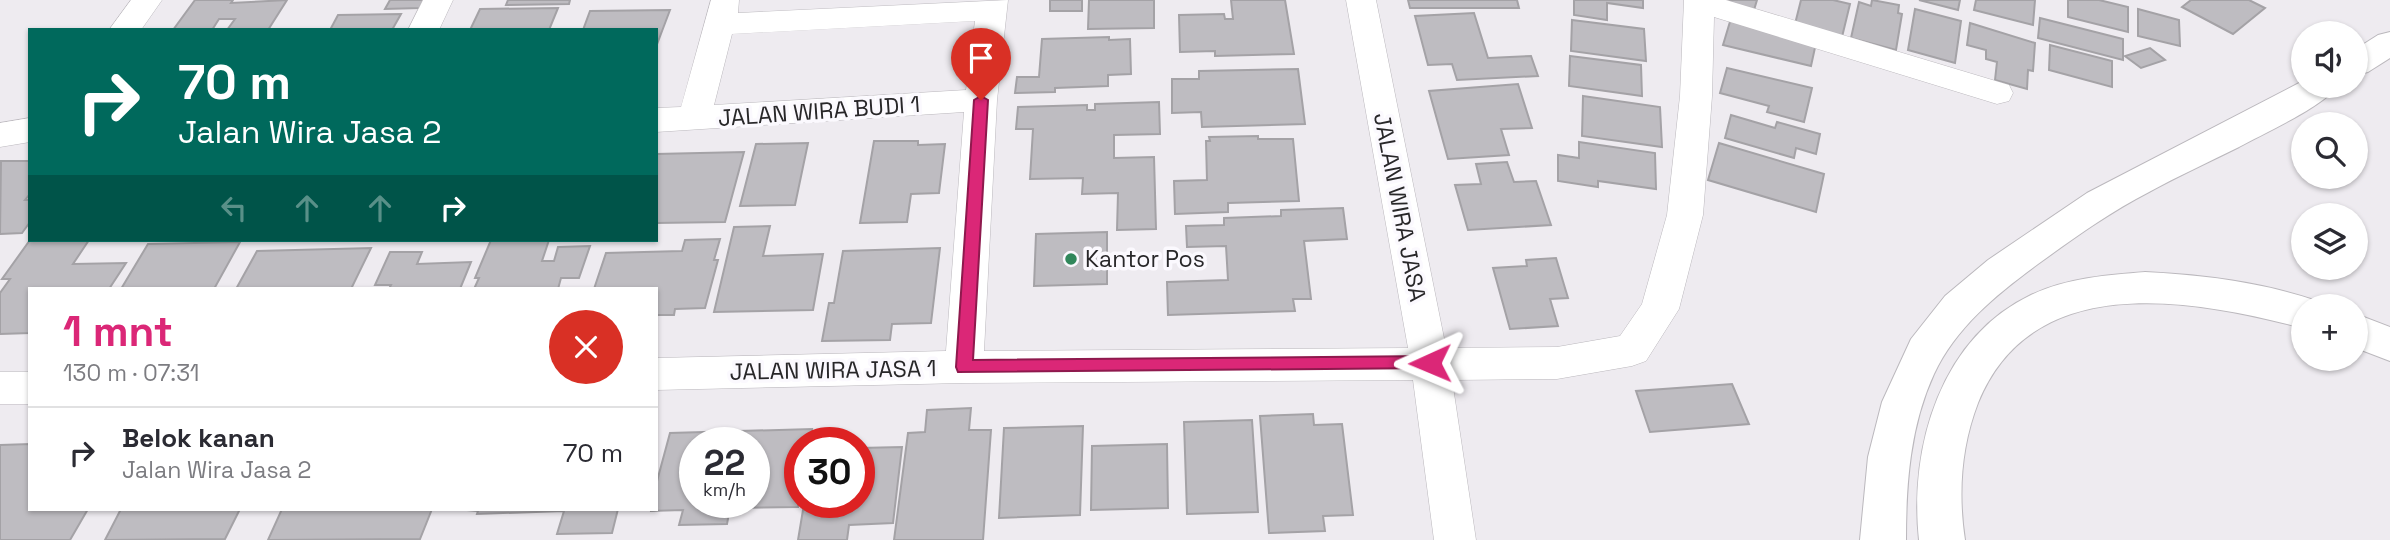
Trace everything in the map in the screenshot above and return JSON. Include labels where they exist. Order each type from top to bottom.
[{"type":"highway","points":[[2368,57],[2390,43]]},
{"type":"highway","points":[[1883,540],[1883,503],[1890,450],[1900,408],[1912,378],[1940,328],[1973,293],[2052,234],[2127,187],[2266,118],[2300,98]]},
{"type":"highway","points":[[1942,540],[1941,473],[1944,443],[1953,408],[1974,362],[1988,344],[2011,324],[2031,312],[2082,293],[2143,288],[2221,293],[2291,309]]},
{"type":"highway","points":[[2368,335],[2390,345]]},
{"type":"street","points":[[126,28],[147,0]]},
{"type":"street","points":[[424,28],[438,0]]},
{"type":"street","name":"JALAN WIRA JASA","points":[[1361,0],[1430,363],[1455,540]]},
{"type":"street","points":[[1699,1],[1997,93]]},
{"type":"street","name":"JALAN WIRA JASA 1","points":[[658,374],[964,367],[1557,363],[1632,350],[1660,309],[1685,215],[1696,96],[1699,1]]},
{"type":"street","points":[[694,119],[723,12],[993,5],[981,100],[964,367]]},
{"type":"street","name":"JALAN WIRA BUDI 1","points":[[658,120],[981,100]]},
{"type":"street","points":[[0,135],[28,130]]},
{"type":"street","points":[[0,388],[28,388]]},
{"type":"building","points":[[195,0],[233,0],[231,3],[287,0],[269,28],[228,28],[235,19],[219,19],[213,28],[174,28]]},
{"type":"building","points":[[390,0],[425,0],[420,8],[385,9]]},
{"type":"building","points":[[508,0],[570,0],[569,4],[506,5]]},
{"type":"building","points":[[1050,0],[1082,0],[1082,11],[1050,11]]},
{"type":"building","points":[[1089,0],[1154,0],[1154,28],[1088,29]]},
{"type":"building","points":[[1231,0],[1285,0],[1294,54],[1215,56],[1215,51],[1180,52],[1179,15],[1224,14],[1225,19],[1233,19]]},
{"type":"building","points":[[1408,0],[1517,0],[1519,8],[1410,8]]},
{"type":"building","points":[[1574,0],[1643,0],[1643,8],[1607,3],[1607,20],[1574,15]]},
{"type":"building","points":[[1716,0],[1757,0],[1754,10]]},
{"type":"building","points":[[1801,0],[1833,0],[1850,4],[1842,37],[1795,24]]},
{"type":"building","points":[[1872,0],[1899,5],[1898,13],[1902,14],[1896,50],[1851,38],[1859,2],[1871,6]]},
{"type":"building","points":[[1919,0],[1960,0],[1958,10]]},
{"type":"building","points":[[1976,0],[2035,0],[2033,25],[1974,10]]},
{"type":"building","points":[[2068,0],[2099,0],[2128,7],[2128,32],[2068,17]]},
{"type":"building","points":[[2191,0],[2249,0],[2265,8],[2233,34],[2182,7]]},
{"type":"building","points":[[558,8],[550,28],[471,28],[480,9]]},
{"type":"building","points":[[1915,9],[1961,21],[1955,63],[1908,50]]},
{"type":"building","points":[[2138,9],[2179,20],[2180,46],[2138,36]]},
{"type":"building","points":[[670,10],[658,42],[658,28],[584,28],[590,11]]},
{"type":"building","points":[[1474,13],[1488,58],[1531,56],[1538,76],[1457,80],[1452,64],[1428,65],[1415,16]]},
{"type":"building","points":[[401,14],[393,28],[331,28],[338,15]]},
{"type":"building","points":[[1732,15],[1816,43],[1811,66],[1723,45]]},
{"type":"building","points":[[2040,18],[2123,39],[2123,60],[2038,38]]},
{"type":"building","points":[[1572,20],[1644,29],[1646,61],[1571,51]]},
{"type":"building","points":[[1970,23],[2035,43],[2033,71],[2028,70],[2027,89],[1995,80],[1997,62],[1986,59],[1986,50],[1967,45]]},
{"type":"building","points":[[1109,37],[1109,40],[1130,39],[1131,74],[1108,75],[1108,86],[1015,93],[1017,77],[1039,77],[1042,39]]},
{"type":"building","points":[[2050,45],[2112,61],[2112,87],[2049,70]]},
{"type":"building","points":[[2150,48],[2165,60],[2141,68],[2125,56]]},
{"type":"building","points":[[1570,56],[1641,65],[1642,96],[1569,86]]},
{"type":"building","points":[[1727,68],[1812,88],[1804,122],[1767,112],[1769,106],[1720,93]]},
{"type":"building","points":[[1298,69],[1305,124],[1202,127],[1201,112],[1172,113],[1172,79],[1199,79],[1199,71]]},
{"type":"building","points":[[1518,84],[1532,128],[1501,129],[1509,155],[1448,159],[1429,91]]},
{"type":"building","points":[[1583,96],[1660,107],[1662,147],[1582,136]]},
{"type":"building","points":[[1159,102],[1160,134],[1114,135],[1114,158],[1154,157],[1156,229],[1117,230],[1118,193],[1082,194],[1083,178],[1030,179],[1033,129],[1016,129],[1018,107],[1087,105],[1087,110],[1095,110],[1095,104]]},
{"type":"building","points":[[1731,115],[1775,128],[1777,122],[1820,134],[1816,154],[1796,148],[1794,158],[1725,138]]},
{"type":"building","points":[[1258,136],[1258,139],[1293,139],[1299,201],[1228,203],[1228,212],[1175,214],[1174,181],[1207,180],[1206,141],[1210,141],[1209,137]]},
{"type":"building","points":[[874,141],[918,141],[918,145],[945,144],[939,193],[911,194],[907,222],[860,223]]},
{"type":"building","points":[[1579,142],[1655,153],[1656,189],[1598,181],[1598,187],[1558,181],[1558,155],[1579,158]]},
{"type":"building","points":[[808,143],[795,205],[740,206],[756,144]]},
{"type":"building","points":[[1719,143],[1824,174],[1816,212],[1708,180]]},
{"type":"building","points":[[744,152],[725,222],[658,223],[658,154]]},
{"type":"building","points":[[1,161],[28,161],[28,196],[25,200],[28,200],[28,225],[22,233],[0,234]]},
{"type":"building","points":[[1507,162],[1514,182],[1536,181],[1551,225],[1468,230],[1455,185],[1481,184],[1476,164]]},
{"type":"building","points":[[1343,208],[1347,239],[1304,241],[1311,299],[1293,299],[1295,311],[1168,315],[1167,282],[1228,280],[1226,246],[1187,247],[1186,226],[1224,225],[1224,218],[1281,216],[1281,210]]},
{"type":"building","points":[[770,226],[763,256],[823,254],[813,310],[714,312],[734,227]]},
{"type":"building","name":"Kantor Pos","points":[[1107,232],[1107,284],[1034,286],[1036,234]]},
{"type":"building","points":[[720,239],[714,260],[718,260],[705,308],[675,309],[674,315],[658,315],[658,287],[595,287],[606,253],[682,251],[685,240]]},
{"type":"building","points":[[29,242],[88,242],[73,264],[126,263],[110,287],[28,287],[28,333],[0,334],[0,293],[10,279],[2,279]]},
{"type":"building","points":[[240,242],[215,287],[122,287],[148,244]]},
{"type":"building","points":[[490,242],[548,242],[542,261],[554,261],[558,247],[590,246],[579,278],[561,278],[559,287],[475,287],[479,278],[475,278]]},
{"type":"building","points":[[371,248],[352,287],[237,287],[257,251]]},
{"type":"building","points":[[940,248],[931,323],[892,324],[890,340],[822,341],[829,303],[834,303],[843,251]]},
{"type":"building","points":[[390,252],[422,252],[417,264],[471,262],[461,287],[375,285]]},
{"type":"building","points":[[1556,258],[1568,298],[1550,299],[1558,326],[1510,329],[1493,268],[1527,266],[1526,260]]},
{"type":"building","points":[[1732,384],[1749,424],[1650,432],[1636,391]]},
{"type":"building","points":[[971,408],[969,430],[991,430],[983,540],[894,540],[908,433],[925,432],[927,410]]},
{"type":"building","points":[[1313,414],[1314,425],[1342,424],[1353,515],[1323,516],[1325,531],[1269,533],[1260,416]]},
{"type":"building","points":[[1252,420],[1258,512],[1187,514],[1184,422]]},
{"type":"building","points":[[1083,426],[1080,515],[999,518],[1004,428]]},
{"type":"building","points":[[770,430],[784,430],[784,507],[770,507]]},
{"type":"building","points":[[670,433],[679,433],[679,510],[658,511],[658,478]]},
{"type":"building","points":[[28,444],[28,511],[87,511],[70,540],[0,540],[0,445]]},
{"type":"building","points":[[1167,444],[1168,508],[1091,510],[1092,446]]},
{"type":"building","points":[[902,447],[893,523],[849,525],[847,540],[798,540],[802,518],[875,518],[875,448]]},
{"type":"building","points":[[120,511],[239,511],[225,539],[105,540]]},
{"type":"building","points":[[281,511],[431,511],[420,539],[268,540]]},
{"type":"building","points":[[478,511],[564,511],[477,514]]},
{"type":"building","points":[[564,511],[618,511],[612,533],[557,534]]},
{"type":"building","points":[[681,518],[728,518],[727,524],[679,525]]},
{"type":"place","name":"Kantor Pos","points":[[1071,259]]},
{"type":"route","points":[[981,100],[964,367],[1430,363]]}]
